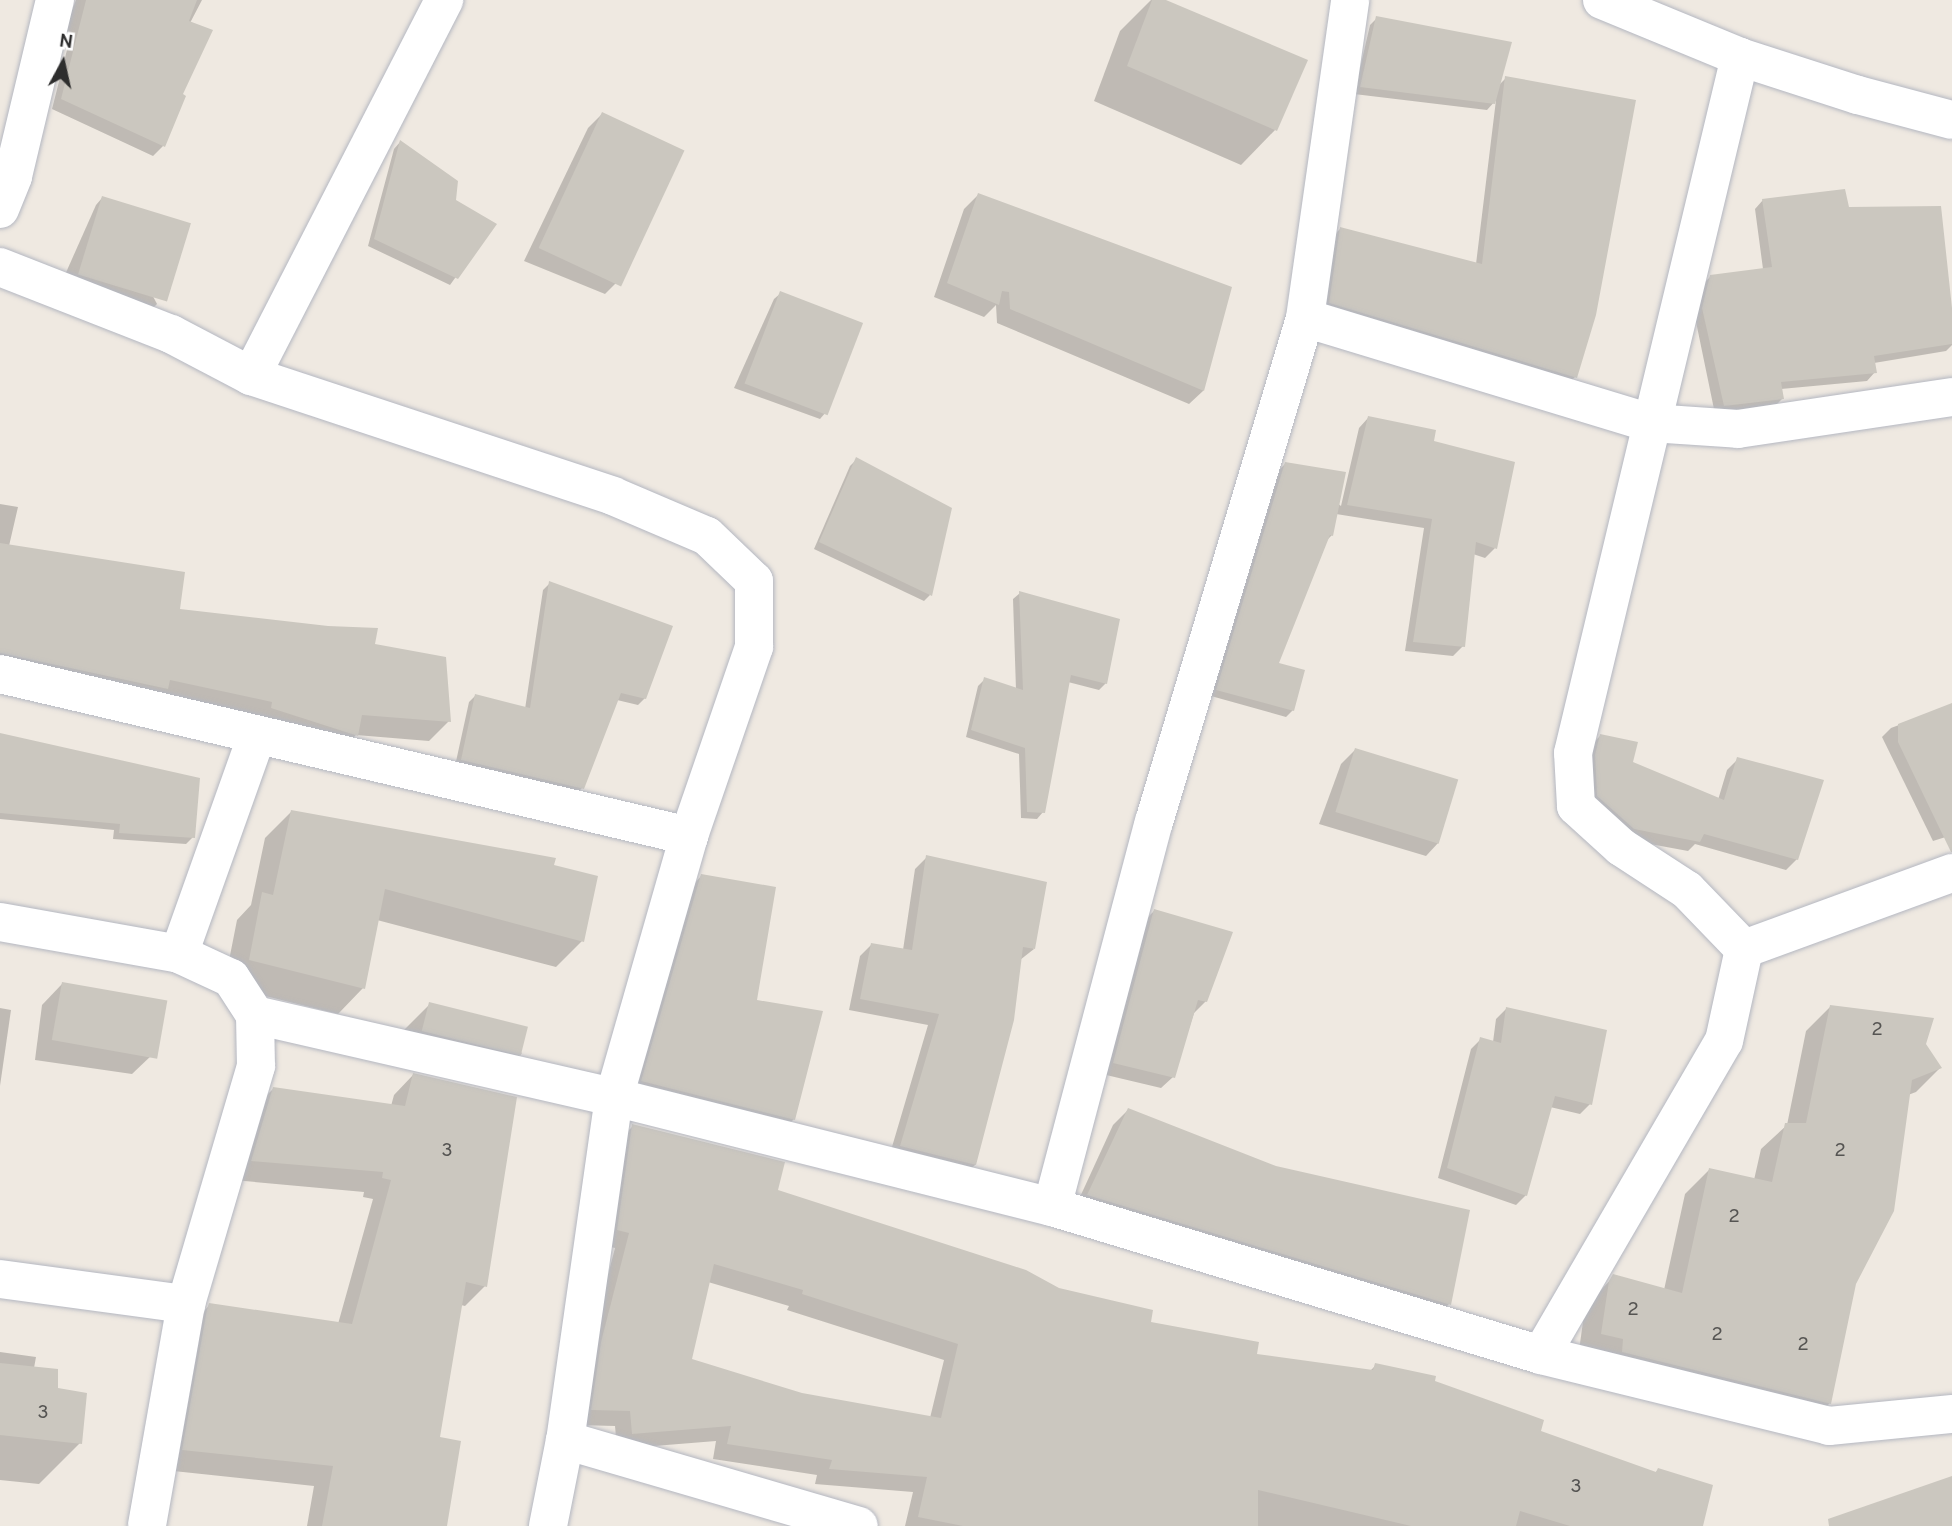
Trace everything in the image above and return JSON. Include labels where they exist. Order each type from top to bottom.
[{"type":"street","points":[[0,209],[13,176],[55,0]]},
{"type":"street","points":[[251,376],[444,0]]},
{"type":"street","points":[[1052,1207],[1154,822],[1305,318],[1350,0]]},
{"type":"street","points":[[1602,0],[1740,57],[1858,96],[1952,120]]},
{"type":"street","points":[[1740,57],[1573,753],[1576,806],[1621,847],[1687,890],[1744,949]]},
{"type":"street","points":[[0,267],[171,334],[251,376],[613,496],[707,536],[754,580],[754,647],[689,836],[614,1097],[565,1440],[548,1526]]},
{"type":"street","points":[[1305,318],[1651,423],[1738,429],[1952,397]]},
{"type":"street","points":[[0,674],[689,836]]},
{"type":"street","points":[[179,954],[257,735]]},
{"type":"street","points":[[1744,949],[1952,873]]},
{"type":"street","points":[[0,922],[179,954],[231,978],[255,1015],[256,1066],[186,1304],[147,1526]]},
{"type":"street","points":[[1541,1354],[1724,1041],[1744,949]]},
{"type":"street","points":[[255,1015],[614,1097],[1052,1207],[1541,1354],[1829,1426],[1952,1414]]},
{"type":"street","points":[[0,1279],[186,1304]]},
{"type":"street","points":[[565,1440],[859,1526]]},
{"type":"building","points":[[86,0],[197,0],[189,21],[213,30],[183,94],[186,96],[165,147],[61,99]]},
{"type":"building","points":[[1152,0],[1166,0],[1308,60],[1277,131],[1127,66]]},
{"type":"building","points":[[1376,16],[1512,42],[1495,104],[1360,87]]},
{"type":"building","points":[[1505,76],[1636,100],[1596,315],[1577,378],[1329,303],[1340,227],[1482,264]]},
{"type":"building","points":[[602,112],[684,150],[621,286],[539,248]]},
{"type":"building","points":[[400,140],[458,181],[456,200],[497,224],[458,279],[374,239]]},
{"type":"building","points":[[1845,189],[1849,207],[1941,206],[1952,308],[1952,344],[1874,356],[1877,373],[1781,382],[1784,399],[1724,406],[1702,308],[1710,275],[1772,267],[1762,199]]},
{"type":"building","points":[[978,193],[1232,287],[1204,391],[1010,309],[1009,292],[1002,291],[999,305],[947,283]]},
{"type":"building","points":[[102,196],[191,223],[167,302],[78,274]]},
{"type":"building","points":[[780,291],[863,323],[828,415],[745,383]]},
{"type":"building","points":[[1368,416],[1436,430],[1434,441],[1515,462],[1497,549],[1476,542],[1465,647],[1413,642],[1432,519],[1347,505]]},
{"type":"building","points":[[856,457],[952,508],[932,596],[819,542]]},
{"type":"building","points":[[1285,462],[1346,472],[1333,536],[1330,535],[1279,663],[1305,670],[1294,711],[1216,690]]},
{"type":"building","points":[[0,543],[185,572],[180,609],[328,626],[378,628],[375,644],[446,657],[451,722],[362,715],[358,736],[271,708],[272,702],[170,680],[168,689],[0,653]]},
{"type":"building","points":[[549,581],[673,626],[646,699],[621,693],[584,789],[461,760],[475,694],[530,708]]},
{"type":"building","points":[[1019,591],[1120,619],[1107,684],[1071,675],[1045,813],[1027,812],[1025,748],[971,730],[984,677],[1023,690]]},
{"type":"building","points":[[1952,703],[1951,852],[1898,742],[1898,724]]},
{"type":"building","points":[[0,733],[200,778],[195,838],[119,833],[120,824],[0,813]]},
{"type":"building","points":[[1600,734],[1638,742],[1633,762],[1724,800],[1737,757],[1824,780],[1798,860],[1704,834],[1700,842],[1634,829],[1597,796],[1595,755]]},
{"type":"building","points":[[1355,748],[1458,780],[1439,844],[1335,812]]},
{"type":"building","points":[[291,810],[556,858],[554,865],[598,876],[584,942],[385,889],[365,989],[249,960],[262,892],[273,895]]},
{"type":"building","points":[[926,855],[1047,882],[1035,949],[1023,947],[1014,1020],[976,1165],[900,1146],[939,1014],[860,999],[871,943],[912,950]]},
{"type":"building","points":[[701,874],[776,887],[757,1000],[823,1011],[795,1120],[641,1081]]},
{"type":"building","points":[[1154,909],[1233,932],[1207,1002],[1198,1000],[1175,1078],[1113,1063]]},
{"type":"building","points":[[62,982],[167,1001],[157,1059],[52,1040]]},
{"type":"building","points":[[429,1002],[528,1027],[521,1056],[422,1031]]},
{"type":"building","points":[[1830,1005],[1934,1018],[1926,1044],[1942,1068],[1912,1080],[1894,1211],[1856,1284],[1831,1404],[1622,1352],[1623,1339],[1601,1334],[1609,1281],[1613,1274],[1682,1293],[1709,1168],[1772,1182],[1785,1123],[1806,1123]]},
{"type":"building","points":[[1506,1007],[1607,1030],[1592,1105],[1555,1096],[1527,1196],[1447,1168],[1480,1037],[1501,1043]]},
{"type":"building","points":[[413,1073],[517,1097],[487,1287],[466,1282],[440,1437],[461,1441],[447,1526],[322,1526],[333,1466],[182,1450],[207,1309],[209,1303],[352,1324],[391,1180],[382,1178],[383,1172],[251,1161],[273,1087],[405,1106]]},
{"type":"building","points":[[1128,1108],[1276,1166],[1470,1210],[1451,1305],[1087,1195]]},
{"type":"building","points":[[632,1124],[785,1162],[778,1190],[1026,1270],[1059,1288],[1153,1310],[1151,1322],[1259,1342],[1257,1354],[1373,1370],[1375,1363],[1436,1376],[1435,1381],[1544,1420],[1541,1431],[1656,1472],[1658,1468],[1713,1485],[1703,1526],[1570,1526],[1520,1511],[1516,1526],[1411,1526],[1258,1490],[1258,1526],[963,1526],[918,1517],[927,1477],[829,1469],[832,1460],[727,1444],[731,1426],[632,1434],[630,1411],[591,1410],[601,1342],[629,1233],[617,1230]],"holes":[[[714,1264],[803,1290],[802,1294],[958,1344],[941,1418],[802,1393],[692,1359]]]},
{"type":"building","points":[[0,1363],[58,1369],[58,1388],[87,1393],[82,1444],[0,1435]]},
{"type":"building","points":[[1952,1476],[1952,1526],[1829,1526],[1828,1519]]}]
